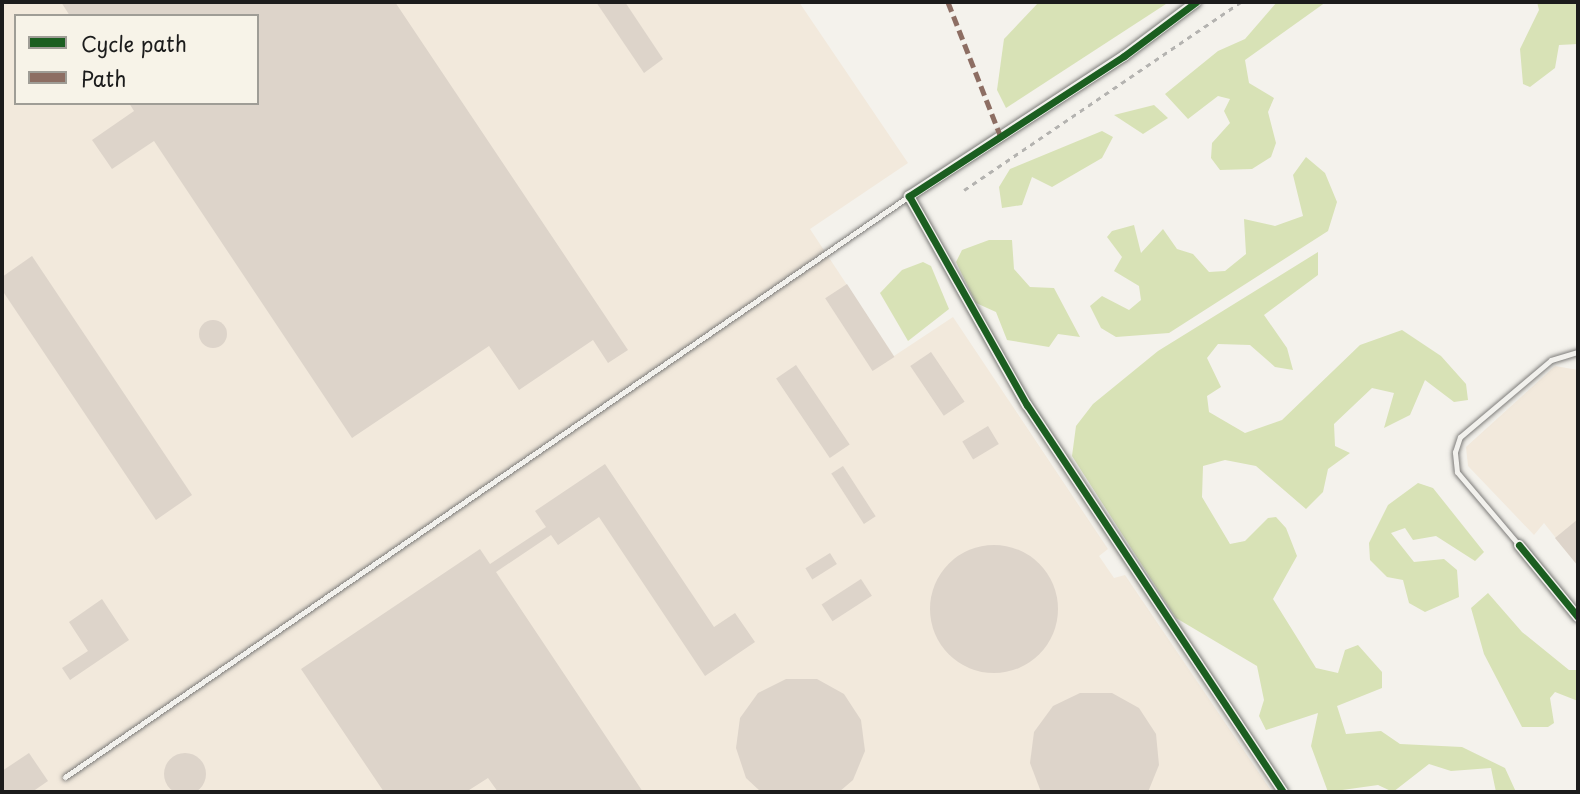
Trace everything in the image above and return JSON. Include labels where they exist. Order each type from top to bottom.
[{"type":"street","points":[[1196,2],[1124,56],[909,196],[1027,405],[1283,792]]},
{"type":"street","points":[[1519,545],[1578,617]]},
{"type":"lane","points":[[65,777],[909,196]]},
{"type":"lane","points":[[1519,545],[1457,471],[1455,452],[1460,438],[1551,360],[1578,352]]},
{"type":"path","points":[[964,190],[1241,2]]},
{"type":"shaded area","points":[[2,2],[799,2],[908,163],[810,229],[894,356],[953,317],[1108,549],[1099,556],[1114,578],[1125,575],[1272,792],[2,792]]},
{"type":"shaded area","points":[[1555,366],[1578,370],[1578,566],[1544,523],[1534,535],[1468,466],[1466,447]]},
{"type":"green space","points":[[1039,2],[1169,2],[1006,108],[997,90],[1004,39]]},
{"type":"green space","points":[[1277,2],[1326,2],[1245,60],[1249,83],[1274,98],[1268,112],[1276,143],[1271,157],[1252,169],[1220,170],[1211,158],[1212,143],[1230,123],[1224,111],[1230,99],[1218,96],[1188,119],[1165,94],[1218,51],[1245,39]]},
{"type":"green space","points":[[1537,2],[1578,2],[1578,44],[1559,45],[1555,68],[1530,87],[1523,84],[1520,49],[1539,10]]},
{"type":"green space","points":[[1154,105],[1168,118],[1143,134],[1114,115]]},
{"type":"green space","points":[[1102,131],[1113,137],[1102,158],[1052,187],[1032,177],[1022,205],[1002,208],[999,187],[1010,169]]},
{"type":"green space","points":[[1306,157],[1325,173],[1337,202],[1328,231],[1169,333],[1116,337],[1101,328],[1090,306],[1102,296],[1129,310],[1141,300],[1139,286],[1114,271],[1122,257],[1107,237],[1112,231],[1134,225],[1141,253],[1163,229],[1177,249],[1193,254],[1209,272],[1225,271],[1246,254],[1244,219],[1275,226],[1303,216],[1293,175]]},
{"type":"green space","points":[[989,240],[1012,240],[1014,269],[1030,287],[1054,288],[1080,337],[1058,334],[1049,347],[1007,340],[996,312],[976,303],[956,262],[962,250]]},
{"type":"green space","points":[[1318,252],[1318,275],[1264,315],[1287,348],[1293,370],[1275,367],[1250,345],[1218,344],[1207,358],[1221,387],[1207,396],[1209,412],[1245,433],[1282,420],[1360,345],[1402,330],[1441,356],[1466,384],[1468,400],[1454,402],[1425,380],[1410,415],[1384,428],[1394,393],[1372,388],[1334,424],[1335,446],[1350,453],[1328,469],[1323,492],[1306,509],[1256,466],[1225,460],[1203,466],[1202,497],[1230,544],[1245,541],[1268,518],[1276,517],[1286,528],[1297,556],[1273,599],[1316,668],[1338,673],[1345,650],[1358,645],[1382,672],[1382,688],[1337,706],[1346,734],[1381,731],[1400,744],[1462,747],[1505,768],[1516,792],[1496,792],[1491,768],[1451,771],[1429,764],[1393,792],[1378,785],[1328,792],[1311,746],[1318,713],[1266,730],[1259,716],[1264,700],[1257,666],[1176,618],[1072,456],[1076,426],[1093,404],[1158,351]]},
{"type":"green space","points":[[923,262],[931,266],[949,309],[908,341],[880,293],[902,270]]},
{"type":"green space","points":[[1418,483],[1433,488],[1484,552],[1475,561],[1436,536],[1413,540],[1405,528],[1391,533],[1414,562],[1444,559],[1457,570],[1459,597],[1425,612],[1409,603],[1403,580],[1387,577],[1370,560],[1369,543],[1388,505]]},
{"type":"green space","points":[[1488,593],[1522,632],[1569,670],[1578,670],[1578,701],[1555,692],[1550,698],[1554,723],[1548,727],[1522,727],[1484,654],[1471,608]]},
{"type":"building","points":[[61,2],[395,2],[628,350],[608,363],[593,340],[519,390],[489,346],[352,438],[154,141],[112,169],[92,140],[134,111],[130,105],[259,105],[259,14],[69,14]]},
{"type":"building","points":[[596,2],[625,2],[663,59],[644,73]]},
{"type":"building","points":[[32,256],[192,495],[156,520],[2,290],[2,277]]},
{"type":"building","points":[[847,284],[894,357],[873,371],[825,298]]},
{"type":"building","points":[[213,320],[223,324],[227,334],[223,344],[213,348],[203,344],[199,334],[203,324]]},
{"type":"building","points":[[931,352],[965,402],[944,416],[910,366]]},
{"type":"building","points":[[796,365],[850,445],[830,458],[776,378]]},
{"type":"building","points":[[988,426],[999,444],[973,459],[962,441]]},
{"type":"building","points":[[605,464],[714,627],[735,613],[755,642],[705,676],[599,517],[558,545],[551,535],[496,572],[643,792],[498,792],[488,778],[466,792],[384,792],[301,669],[480,549],[490,564],[546,527],[535,511]]},
{"type":"building","points":[[843,466],[876,516],[864,524],[831,474]]},
{"type":"building","points":[[1578,519],[1578,566],[1555,538]]},
{"type":"building","points":[[994,545],[1018,550],[1039,564],[1053,585],[1058,609],[1053,633],[1039,654],[1018,668],[994,673],[970,668],[949,654],[935,633],[930,609],[935,585],[949,564],[970,550]]},
{"type":"building","points":[[830,553],[837,564],[812,579],[805,568]]},
{"type":"building","points":[[861,579],[872,596],[832,621],[822,605]]},
{"type":"building","points":[[102,599],[129,640],[70,680],[62,668],[88,651],[69,622]]},
{"type":"building","points":[[786,679],[817,679],[844,694],[861,720],[865,751],[853,780],[839,792],[761,792],[746,778],[736,748],[740,718],[758,693]]},
{"type":"building","points":[[1080,693],[1112,693],[1139,708],[1156,734],[1159,765],[1148,792],[1041,792],[1030,763],[1034,732],[1053,706]]},
{"type":"building","points":[[29,753],[48,781],[32,792],[2,792],[2,771]]},
{"type":"building","points":[[185,753],[200,759],[206,774],[200,789],[185,795],[170,789],[164,774],[170,759]]},
{"type":"marked path","points":[[948,2],[1000,135]]},
{"type":"cycle path","points":[[1196,2],[1124,56],[909,196],[1027,405],[1283,792]]},
{"type":"cycle path","points":[[1519,545],[1578,617]]}]
